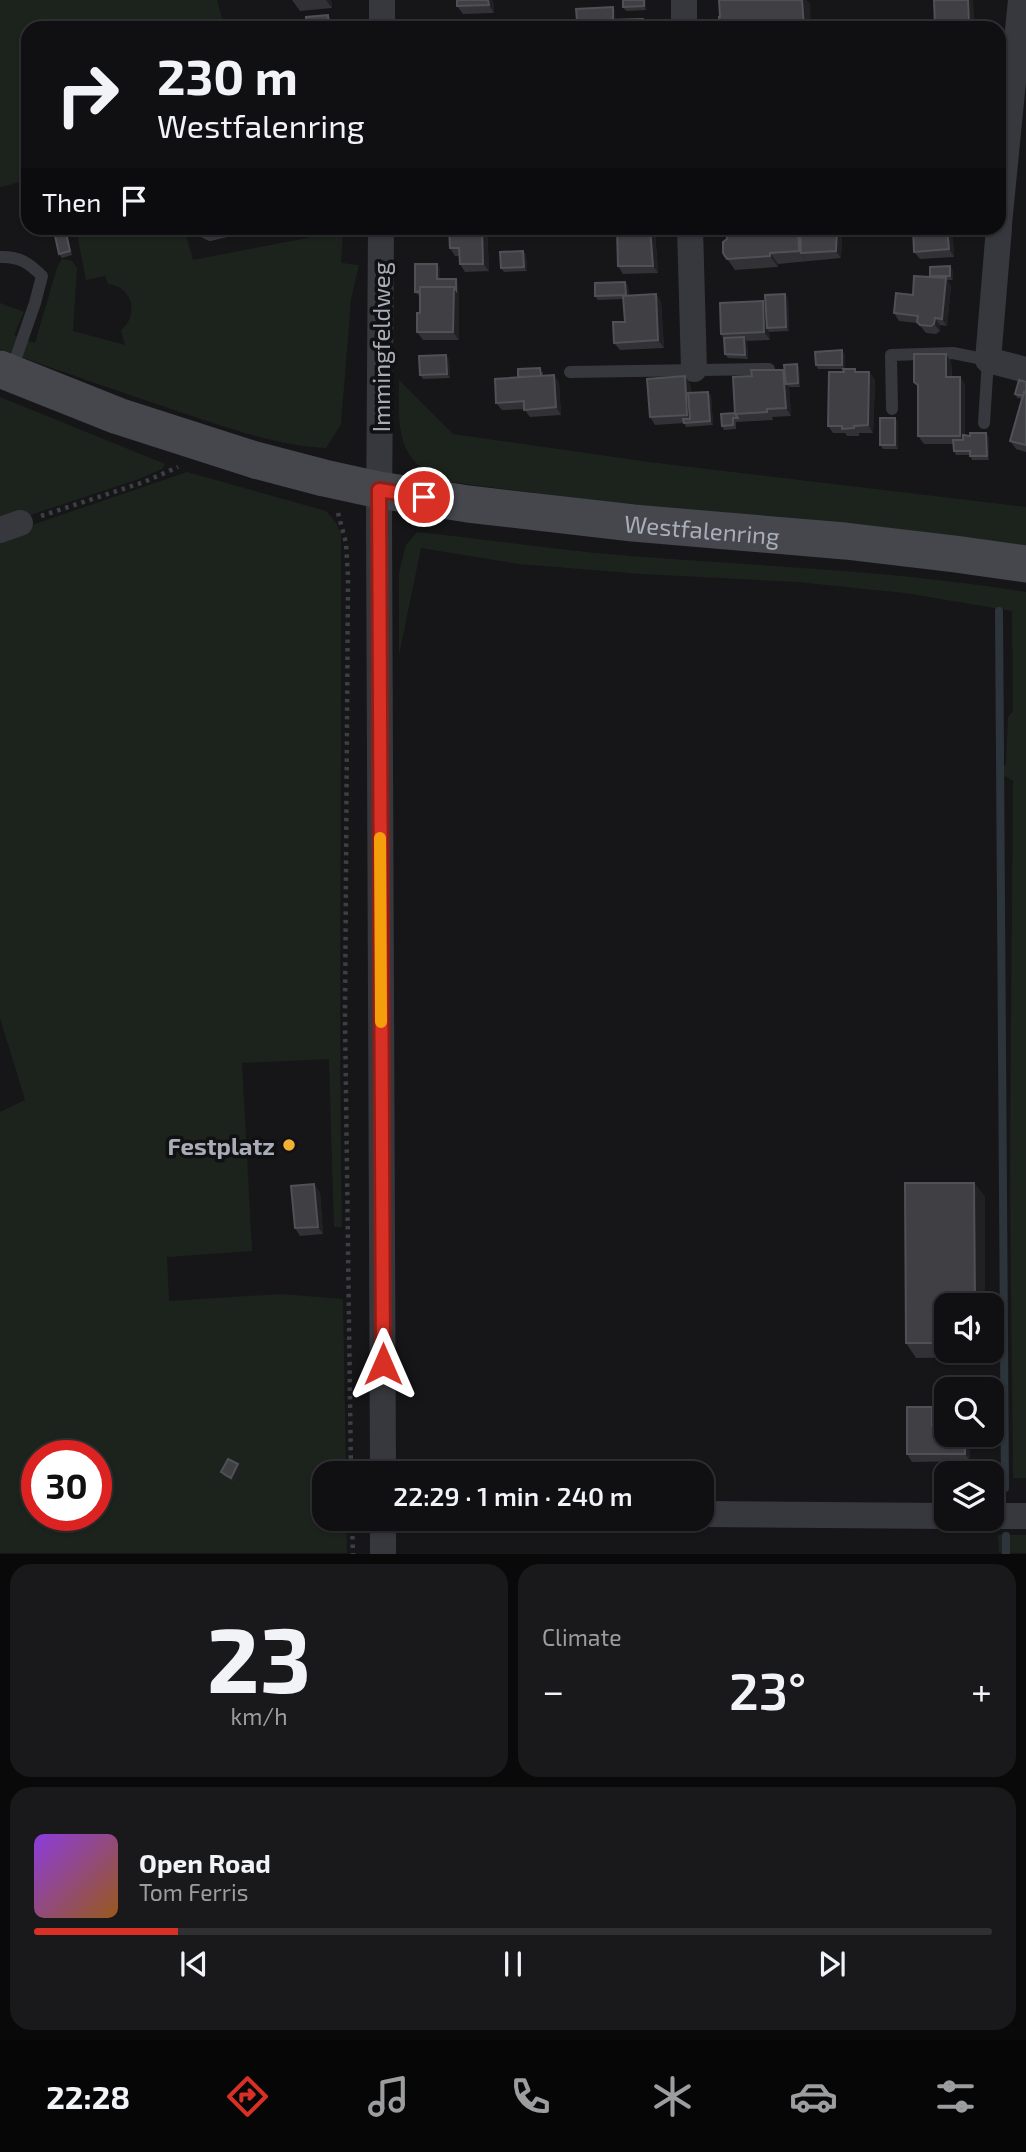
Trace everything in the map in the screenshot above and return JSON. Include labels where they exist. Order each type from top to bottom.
[{"type":"street","points":[[382,0],[382,21]]},
{"type":"street","points":[[684,0],[684,21]]},
{"type":"street","points":[[1006,193],[1016,145],[1021,0]]},
{"type":"street","name":"Immingfeldweg","points":[[381,235],[379,490],[383,1461]]},
{"type":"street","points":[[690,235],[694,369]]},
{"type":"street","points":[[998,235],[988,360],[1026,370]]},
{"type":"street","name":"Westfalenring","points":[[5,371],[118,416],[255,460],[379,490],[496,508],[743,534],[845,541],[1026,564]]},
{"type":"street","points":[[714,1514],[934,1516]]},
{"type":"street","points":[[1004,1516],[1026,1516]]},
{"type":"street","points":[[383,1531],[383,1553]]},
{"type":"lane","points":[[0,257],[13,257],[30,264],[42,276],[35,303],[5,371]]},
{"type":"lane","points":[[892,409],[891,355],[953,353],[988,360],[984,423]]},
{"type":"lane","points":[[570,372],[769,369]]},
{"type":"path","points":[[10,526],[186,464]]},
{"type":"path","points":[[324,478],[319,502],[338,512],[346,543],[348,577],[345,1018],[351,1461]]},
{"type":"path","points":[[352,1531],[353,1553]]},
{"type":"shaded area","points":[[0,0],[217,0],[223,21],[21,21],[21,182],[0,187]]},
{"type":"shaded area","points":[[77,235],[186,235],[193,260],[322,235],[343,235],[341,263],[359,265],[351,299],[341,424],[326,448],[291,444],[237,431],[0,349],[0,303],[24,312],[14,335],[35,343],[62,259],[72,261],[77,268],[73,331],[125,345],[121,330],[127,324],[132,309],[128,295],[116,286],[108,284],[105,276],[86,280]]},
{"type":"shaded area","points":[[399,380],[453,434],[649,462],[1026,507],[1026,551],[727,518],[444,481],[416,463],[408,452],[400,427]]},
{"type":"shaded area","points":[[0,397],[165,464],[162,469],[139,479],[0,525]]},
{"type":"shaded area","points":[[187,472],[326,511],[337,524],[341,535],[342,1227],[334,1227],[329,1059],[242,1063],[252,1251],[167,1257],[169,1301],[281,1294],[343,1299],[346,1461],[312,1461],[312,1531],[346,1531],[347,1553],[0,1553],[0,1112],[25,1100],[0,1018],[0,536]]},
{"type":"shaded area","points":[[417,532],[641,557],[862,572],[1026,592],[1026,1478],[1013,1478],[1010,1170],[1013,781],[1005,776],[998,776],[998,765],[1006,765],[1008,717],[1013,711],[1012,611],[905,593],[797,582],[519,564],[421,548],[399,655],[399,573],[406,545]]},
{"type":"shaded area","points":[[998,1535],[1026,1535],[1026,1553],[999,1553]]},
{"type":"building","points":[[457,0],[488,0],[489,5],[457,6]]},
{"type":"building","points":[[623,0],[644,0],[644,6],[623,7]]},
{"type":"building","points":[[719,0],[802,0],[804,21],[719,21]]},
{"type":"building","points":[[934,0],[968,0],[969,21],[935,21]]},
{"type":"building","points":[[613,7],[613,20],[577,21],[576,9]]},
{"type":"building","points":[[328,15],[329,21],[306,21],[306,17]]},
{"type":"building","points":[[643,19],[643,21],[572,21]]},
{"type":"building","points":[[55,235],[66,235],[70,251],[59,254]]},
{"type":"building","points":[[449,235],[482,235],[483,264],[460,264],[459,248],[450,248]]},
{"type":"building","points":[[617,235],[651,235],[653,266],[618,266]]},
{"type":"building","points":[[727,235],[798,235],[799,251],[727,259],[723,253],[723,242],[727,239]]},
{"type":"building","points":[[800,235],[837,235],[836,251],[801,253]]},
{"type":"building","points":[[913,235],[948,235],[949,249],[914,252]]},
{"type":"building","points":[[523,251],[524,267],[501,268],[500,252]]},
{"type":"building","points":[[415,264],[437,264],[437,279],[456,279],[456,290],[454,287],[420,287],[420,291],[415,292]]},
{"type":"building","points":[[950,266],[950,276],[930,276],[930,267]]},
{"type":"building","points":[[914,276],[946,278],[942,319],[935,318],[931,326],[920,325],[917,322],[918,316],[894,313],[896,293],[913,295]]},
{"type":"building","points":[[625,282],[626,295],[595,296],[595,283]]},
{"type":"building","points":[[420,287],[454,287],[453,332],[417,332]]},
{"type":"building","points":[[656,294],[658,340],[614,343],[613,322],[625,322],[623,296]]},
{"type":"building","points":[[785,294],[786,327],[767,328],[765,295]]},
{"type":"building","points":[[763,301],[764,332],[721,334],[720,303]]},
{"type":"building","points":[[744,337],[745,355],[725,354],[724,338]]},
{"type":"building","points":[[842,350],[842,365],[816,365],[815,352]]},
{"type":"building","points":[[914,354],[946,354],[946,377],[960,377],[960,436],[918,436],[918,385],[914,382]]},
{"type":"building","points":[[446,355],[447,374],[420,375],[419,356]]},
{"type":"building","points":[[797,364],[798,383],[786,384],[784,365]]},
{"type":"building","points":[[540,368],[541,376],[518,377],[518,369]]},
{"type":"building","points":[[843,369],[869,372],[868,425],[842,429],[842,426],[828,426],[829,372],[844,372]]},
{"type":"building","points":[[751,370],[783,370],[786,408],[735,414],[733,377],[752,376]]},
{"type":"building","points":[[554,375],[556,407],[524,410],[524,401],[496,403],[495,379]]},
{"type":"building","points":[[685,376],[687,415],[650,417],[647,379]]},
{"type":"building","points":[[1019,380],[1026,382],[1026,393],[1024,392],[1023,396],[1015,394]]},
{"type":"building","points":[[708,392],[710,421],[684,423],[683,419],[690,419],[688,393]]},
{"type":"building","points":[[1024,392],[1026,393],[1026,445],[1010,441]]},
{"type":"building","points":[[735,413],[738,418],[733,418],[733,425],[722,426],[721,414]]},
{"type":"building","points":[[880,418],[895,418],[895,445],[880,445]]},
{"type":"building","points":[[970,433],[986,433],[987,456],[970,456],[970,451],[954,451],[953,440],[963,440],[963,435],[970,436]]},
{"type":"building","points":[[905,1183],[974,1183],[975,1293],[934,1293],[934,1343],[906,1343]]},
{"type":"building","points":[[314,1184],[318,1227],[295,1228],[291,1186]]},
{"type":"building","points":[[907,1407],[932,1407],[934,1447],[965,1447],[965,1454],[907,1454]]},
{"type":"building","points":[[228,1459],[238,1464],[231,1478],[221,1472]]},
{"type":"waterway","points":[[999,611],[1005,1488]]},
{"type":"waterway","points":[[1006,1536],[1006,1554]]},
{"type":"slow traffic","points":[[380,838],[381,1022]]},
{"type":"place","name":"Festplatz","points":[[289,1145]]},
{"type":"route","points":[[383,1364],[379,490],[424,497]]}]
